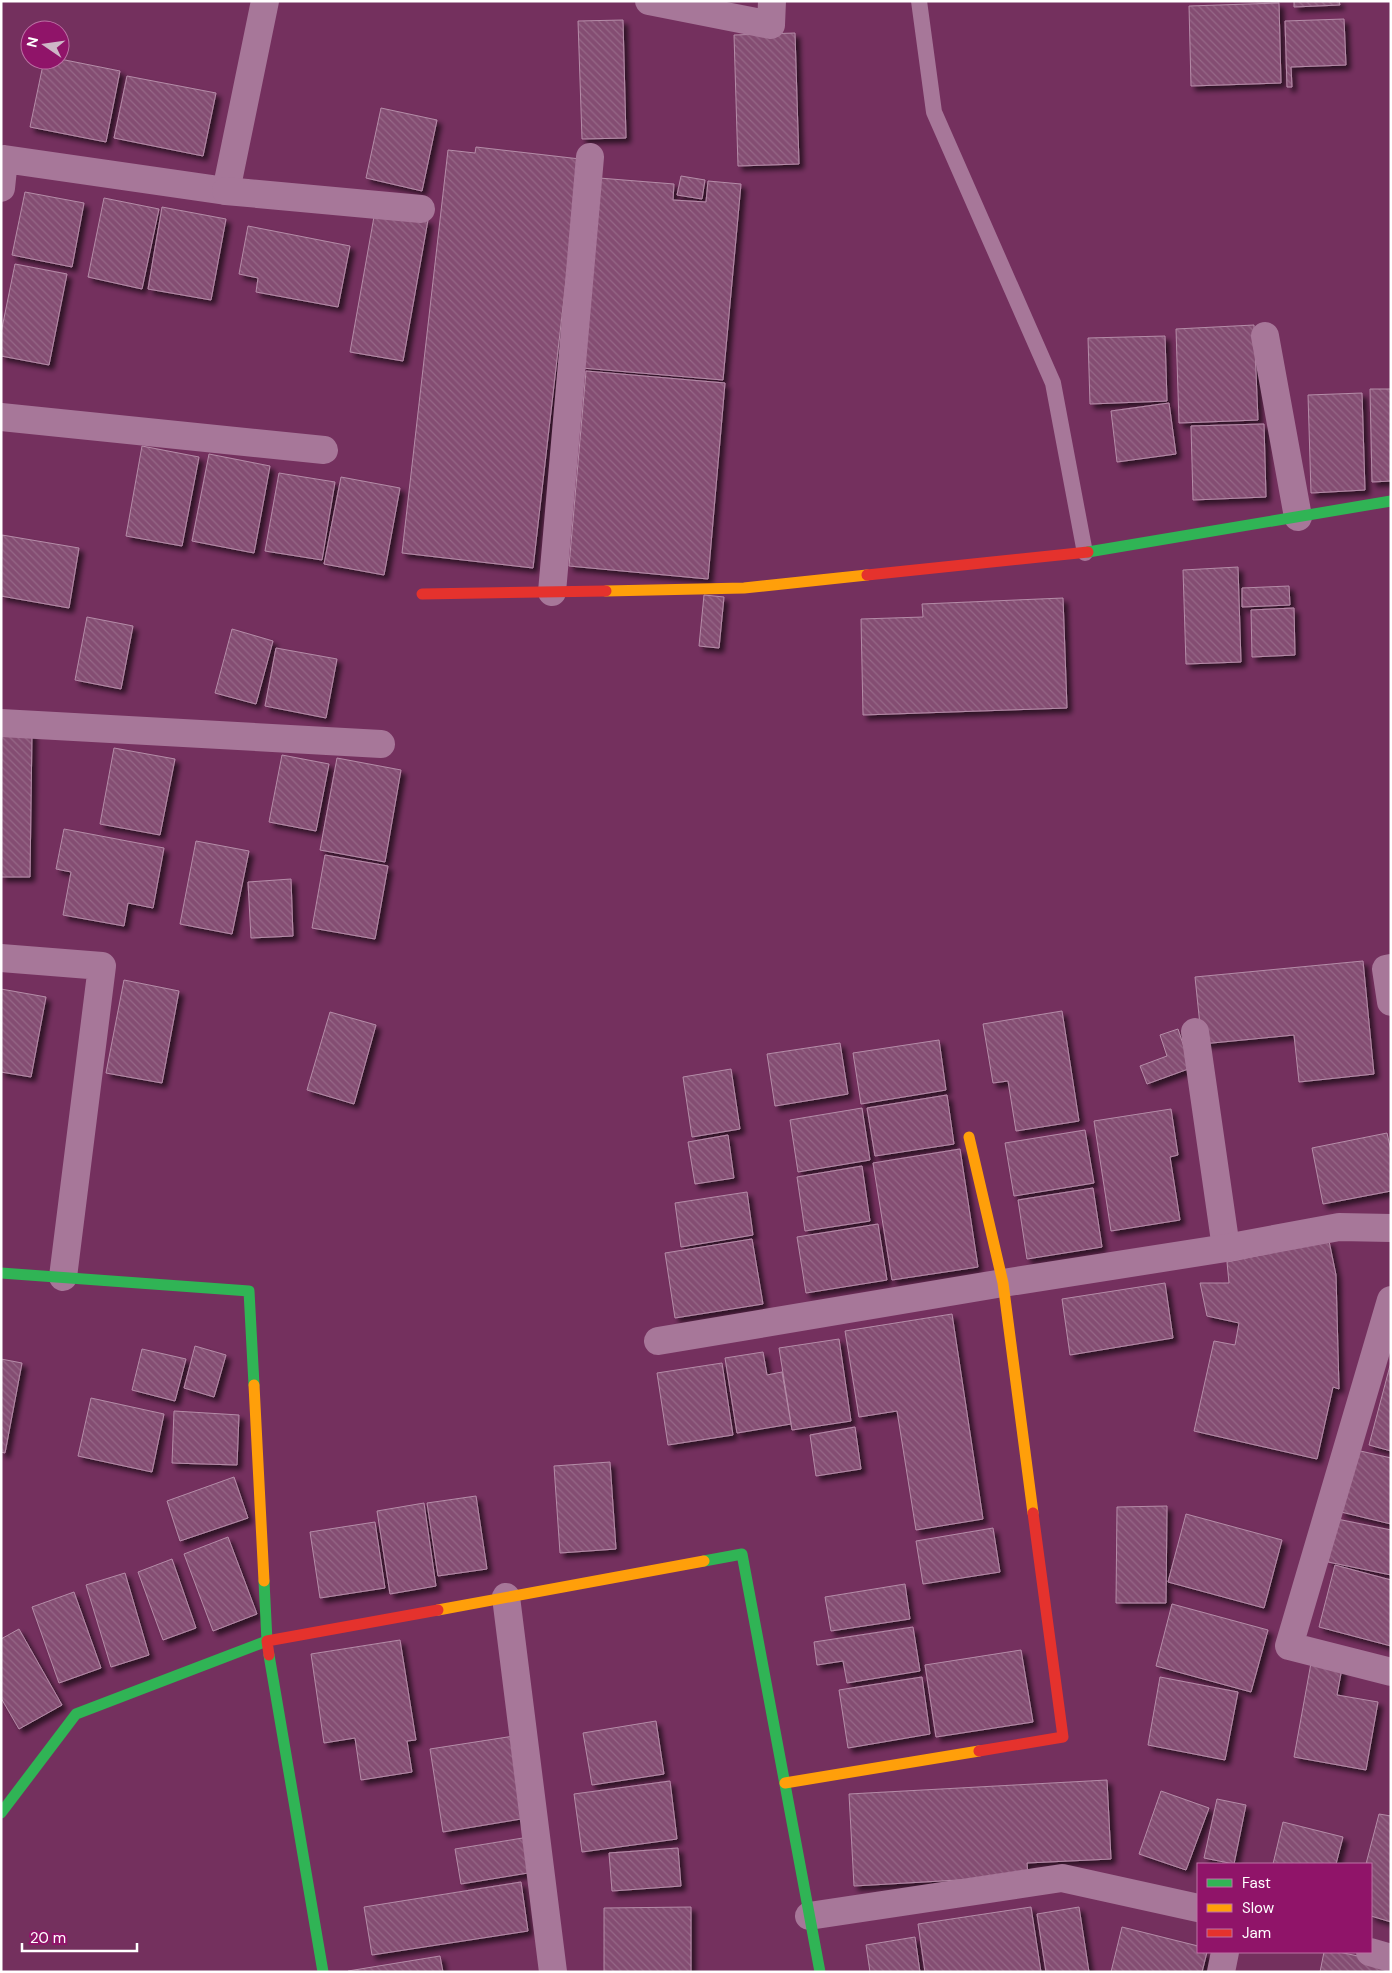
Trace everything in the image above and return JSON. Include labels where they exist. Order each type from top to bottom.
[{"type":"street","points":[[226,191],[265,1]]},
{"type":"street","points":[[649,1],[772,13]]},
{"type":"street","points":[[552,592],[590,156]]},
{"type":"street","points":[[1,188],[4,159],[226,191],[421,209]]},
{"type":"street","points":[[1265,336],[1298,517]]},
{"type":"street","points":[[1,417],[324,450]]},
{"type":"street","points":[[422,594],[744,588],[1085,553],[1391,501]]},
{"type":"street","points":[[1,723],[381,744]]},
{"type":"street","points":[[1,958],[102,966],[63,1277]]},
{"type":"street","points":[[1391,968],[1386,969],[1391,1002]]},
{"type":"street","points":[[1195,1032],[1226,1248]]},
{"type":"street","points":[[785,1783],[1062,1736],[1003,1283],[969,1137]]},
{"type":"street","points":[[658,1341],[1339,1228],[1391,1228]]},
{"type":"street","points":[[1,1273],[249,1291],[267,1641],[323,1972]]},
{"type":"street","points":[[1391,1300],[1289,1646],[1391,1672]]},
{"type":"street","points":[[1,1813],[76,1714],[267,1641],[742,1554],[820,1972]]},
{"type":"street","points":[[506,1596],[553,1972]]},
{"type":"street","points":[[809,1916],[1062,1878],[1197,1908]]},
{"type":"street","points":[[1221,1972],[1225,1953]]},
{"type":"street","points":[[1372,1953],[1391,1958]]},
{"type":"lane","points":[[772,13],[784,1]]},
{"type":"lane","points":[[919,1],[934,112],[1053,383],[1085,553]]},
{"type":"building","points":[[1294,1],[1339,1],[1340,5],[1294,7]]},
{"type":"building","points":[[1279,3],[1281,83],[1191,86],[1189,6]]},
{"type":"building","points":[[1344,19],[1346,65],[1291,67],[1292,87],[1287,87],[1285,21]]},
{"type":"building","points":[[623,20],[626,138],[582,139],[578,21]]},
{"type":"building","points":[[795,33],[799,164],[738,166],[734,35]]},
{"type":"building","points":[[70,61],[120,71],[106,142],[30,127],[42,70],[70,70]]},
{"type":"building","points":[[127,76],[216,93],[203,156],[114,138]]},
{"type":"building","points":[[381,108],[437,120],[422,191],[366,178]]},
{"type":"building","points":[[476,147],[580,159],[533,568],[402,553],[448,150],[475,153]]},
{"type":"building","points":[[681,176],[705,180],[702,199],[677,195]]},
{"type":"building","points":[[599,178],[674,184],[673,200],[706,202],[708,181],[741,184],[723,380],[582,368]]},
{"type":"building","points":[[25,192],[84,203],[72,267],[12,255]]},
{"type":"building","points":[[104,198],[159,209],[142,289],[88,277]]},
{"type":"building","points":[[162,207],[226,219],[211,300],[148,289]]},
{"type":"building","points":[[375,211],[428,220],[403,361],[350,352]]},
{"type":"building","points":[[248,226],[350,246],[338,307],[256,292],[258,278],[239,274]]},
{"type":"building","points":[[15,264],[67,274],[49,365],[1,356],[1,333]]},
{"type":"building","points":[[1254,325],[1258,420],[1179,423],[1176,329]]},
{"type":"building","points":[[1165,336],[1167,401],[1090,404],[1088,338]]},
{"type":"building","points":[[586,371],[725,383],[708,579],[569,566]]},
{"type":"building","points":[[1370,389],[1391,389],[1391,481],[1372,482]]},
{"type":"building","points":[[1362,393],[1365,490],[1311,493],[1308,395]]},
{"type":"building","points":[[1169,403],[1176,454],[1117,462],[1111,411]]},
{"type":"building","points":[[1264,424],[1266,497],[1193,500],[1191,426]]},
{"type":"building","points":[[142,446],[199,457],[182,546],[126,536]]},
{"type":"building","points":[[209,454],[270,466],[254,553],[192,541]]},
{"type":"building","points":[[279,473],[335,482],[322,560],[265,551]]},
{"type":"building","points":[[341,477],[400,488],[384,575],[324,564]]},
{"type":"building","points":[[2,535],[79,548],[69,608],[1,596]]},
{"type":"building","points":[[1238,567],[1241,662],[1186,664],[1183,570]]},
{"type":"building","points":[[1289,586],[1290,605],[1242,607],[1242,588]]},
{"type":"building","points":[[704,595],[724,597],[719,648],[699,646]]},
{"type":"building","points":[[1063,598],[1067,708],[863,715],[861,619],[923,617],[922,604]]},
{"type":"building","points":[[1294,608],[1295,655],[1252,657],[1251,610]]},
{"type":"building","points":[[87,617],[133,626],[121,689],[75,680]]},
{"type":"building","points":[[232,629],[273,641],[256,704],[215,693]]},
{"type":"building","points":[[276,648],[337,659],[326,718],[265,706]]},
{"type":"building","points":[[1,732],[32,732],[30,877],[1,877]]},
{"type":"building","points":[[114,748],[175,759],[160,835],[100,824]]},
{"type":"building","points":[[282,755],[329,764],[316,831],[269,822]]},
{"type":"building","points":[[337,758],[401,770],[385,862],[320,850]]},
{"type":"building","points":[[64,829],[164,848],[153,908],[128,903],[124,926],[63,915],[71,872],[56,869]]},
{"type":"building","points":[[196,841],[249,851],[232,934],[180,924]]},
{"type":"building","points":[[325,855],[388,866],[375,939],[312,928]]},
{"type":"building","points":[[291,879],[293,936],[251,938],[248,882]]},
{"type":"building","points":[[1363,961],[1374,1074],[1299,1082],[1294,1035],[1202,1044],[1195,977]]},
{"type":"building","points":[[124,980],[179,991],[162,1083],[106,1073]]},
{"type":"building","points":[[1,989],[46,997],[31,1077],[1,1072]]},
{"type":"building","points":[[1062,1011],[1079,1121],[1016,1131],[1008,1081],[993,1083],[983,1024]]},
{"type":"building","points":[[330,1012],[376,1025],[354,1104],[307,1090]]},
{"type":"building","points":[[1178,1029],[1191,1068],[1147,1084],[1140,1066],[1167,1056],[1160,1035]]},
{"type":"building","points":[[939,1040],[946,1090],[861,1104],[853,1053]]},
{"type":"building","points":[[840,1043],[848,1094],[775,1106],[767,1054]]},
{"type":"building","points":[[731,1069],[740,1129],[692,1137],[683,1077]]},
{"type":"building","points":[[947,1095],[954,1144],[875,1156],[867,1108]]},
{"type":"building","points":[[862,1108],[870,1160],[798,1172],[790,1120]]},
{"type":"building","points":[[1171,1109],[1178,1155],[1170,1157],[1180,1220],[1111,1231],[1094,1121]]},
{"type":"building","points":[[1085,1130],[1094,1183],[1014,1196],[1005,1143]]},
{"type":"building","points":[[1387,1133],[1391,1151],[1391,1191],[1323,1204],[1312,1148]]},
{"type":"building","points":[[728,1135],[734,1178],[695,1184],[688,1142]]},
{"type":"building","points":[[960,1149],[978,1267],[892,1280],[873,1163]]},
{"type":"building","points":[[862,1166],[870,1221],[805,1231],[797,1177]]},
{"type":"building","points":[[1093,1188],[1102,1247],[1027,1259],[1018,1200]]},
{"type":"building","points":[[747,1192],[753,1235],[681,1247],[675,1203]]},
{"type":"building","points":[[878,1224],[887,1280],[806,1293],[797,1237]]},
{"type":"building","points":[[752,1239],[763,1304],[675,1318],[665,1253]]},
{"type":"building","points":[[1329,1241],[1336,1275],[1339,1389],[1333,1387],[1317,1459],[1194,1431],[1214,1341],[1235,1345],[1239,1323],[1207,1316],[1200,1283],[1229,1283],[1227,1262]]},
{"type":"building","points":[[1165,1283],[1173,1338],[1070,1355],[1062,1299]]},
{"type":"building","points":[[952,1314],[983,1519],[916,1530],[897,1411],[859,1417],[845,1331]]},
{"type":"building","points":[[839,1339],[851,1421],[792,1430],[779,1348]]},
{"type":"building","points":[[195,1346],[226,1355],[214,1397],[184,1388]]},
{"type":"building","points":[[142,1349],[186,1359],[175,1401],[132,1390]]},
{"type":"building","points":[[763,1352],[767,1375],[782,1372],[791,1424],[737,1433],[725,1358]]},
{"type":"building","points":[[1,1359],[22,1363],[5,1453],[1,1452]]},
{"type":"building","points":[[1391,1362],[1391,1451],[1369,1445]]},
{"type":"building","points":[[722,1363],[733,1435],[668,1445],[657,1373]]},
{"type":"building","points":[[91,1398],[164,1414],[152,1472],[78,1456]]},
{"type":"building","points":[[174,1411],[239,1415],[237,1465],[172,1463]]},
{"type":"building","points":[[855,1427],[861,1469],[816,1476],[810,1435]]},
{"type":"building","points":[[1356,1450],[1391,1458],[1391,1524],[1341,1512]]},
{"type":"building","points":[[610,1462],[616,1549],[560,1553],[554,1466]]},
{"type":"building","points":[[234,1477],[248,1518],[180,1541],[167,1501]]},
{"type":"building","points":[[476,1496],[487,1569],[438,1576],[427,1503]]},
{"type":"building","points":[[424,1503],[436,1586],[390,1594],[377,1511]]},
{"type":"building","points":[[1167,1506],[1166,1603],[1116,1603],[1117,1507]]},
{"type":"building","points":[[1186,1514],[1282,1540],[1264,1608],[1168,1582]]},
{"type":"building","points":[[1337,1519],[1391,1530],[1391,1575],[1328,1562]]},
{"type":"building","points":[[375,1522],[385,1588],[320,1598],[310,1532]]},
{"type":"building","points":[[993,1528],[1000,1572],[923,1584],[916,1541]]},
{"type":"building","points":[[228,1537],[257,1614],[213,1631],[184,1554]]},
{"type":"building","points":[[172,1559],[196,1628],[163,1640],[138,1572]]},
{"type":"building","points":[[1335,1565],[1391,1580],[1391,1646],[1319,1627]]},
{"type":"building","points":[[125,1573],[149,1655],[111,1667],[86,1585]]},
{"type":"building","points":[[905,1584],[910,1619],[831,1631],[825,1597]]},
{"type":"building","points":[[74,1592],[101,1668],[59,1683],[32,1607]]},
{"type":"building","points":[[1172,1604],[1268,1630],[1251,1692],[1156,1666]]},
{"type":"building","points":[[913,1627],[920,1671],[847,1683],[843,1661],[817,1665],[814,1642]]},
{"type":"building","points":[[19,1629],[62,1705],[19,1729],[1,1698],[1,1639]]},
{"type":"building","points":[[400,1640],[416,1740],[407,1741],[412,1772],[361,1780],[355,1738],[324,1743],[311,1654]]},
{"type":"building","points":[[1021,1650],[1033,1722],[936,1737],[925,1665]]},
{"type":"building","points":[[1311,1663],[1342,1668],[1337,1695],[1378,1702],[1366,1770],[1294,1757]]},
{"type":"building","points":[[922,1677],[930,1734],[848,1748],[839,1690]]},
{"type":"building","points":[[1160,1677],[1238,1692],[1225,1760],[1148,1745]]},
{"type":"building","points":[[656,1721],[664,1774],[592,1785],[583,1733]]},
{"type":"building","points":[[514,1736],[527,1818],[443,1832],[430,1749]]},
{"type":"building","points":[[1107,1780],[1111,1859],[1027,1863],[1028,1876],[854,1886],[849,1794]]},
{"type":"building","points":[[670,1781],[677,1839],[582,1852],[574,1794]]},
{"type":"building","points":[[1161,1791],[1209,1808],[1186,1870],[1139,1854]]},
{"type":"building","points":[[1217,1799],[1246,1805],[1234,1863],[1204,1858]]},
{"type":"building","points":[[1379,1814],[1391,1816],[1391,1922],[1372,1916],[1372,1863],[1366,1863]]},
{"type":"building","points":[[1283,1822],[1343,1837],[1336,1863],[1273,1863]]},
{"type":"building","points":[[529,1837],[534,1872],[461,1884],[455,1849]]},
{"type":"building","points":[[678,1848],[681,1886],[612,1891],[609,1853]]},
{"type":"building","points":[[521,1882],[528,1931],[372,1955],[364,1907]]},
{"type":"building","points":[[691,1907],[691,1972],[604,1972],[604,1908]]},
{"type":"building","points":[[1031,1907],[1041,1972],[925,1972],[918,1924]]},
{"type":"building","points":[[1079,1907],[1089,1972],[1046,1972],[1037,1914]]},
{"type":"building","points":[[1122,1927],[1197,1946],[1197,1953],[1207,1953],[1202,1972],[1111,1972]]},
{"type":"building","points":[[915,1937],[920,1972],[870,1972],[866,1945]]},
{"type":"building","points":[[1324,1953],[1344,1953],[1391,1963],[1391,1972],[1320,1972]]},
{"type":"building","points":[[440,1956],[443,1972],[348,1972],[348,1971]]},
{"type":"traffic: fast","points":[[1088,552],[1391,501]]},
{"type":"traffic: fast","points":[[1,1273],[249,1291],[254,1385]]},
{"type":"traffic: fast","points":[[704,1561],[742,1554],[820,1972]]},
{"type":"traffic: fast","points":[[1,1813],[76,1714],[267,1641],[264,1581]]},
{"type":"traffic: fast","points":[[269,1655],[323,1972]]},
{"type":"traffic: slow","points":[[606,591],[744,588],[867,575]]},
{"type":"traffic: slow","points":[[969,1137],[1003,1283],[1033,1513]]},
{"type":"traffic: slow","points":[[254,1385],[264,1581]]},
{"type":"traffic: slow","points":[[438,1610],[704,1561]]},
{"type":"traffic: slow","points":[[785,1783],[979,1751]]},
{"type":"traffic: jam","points":[[867,575],[1088,552]]},
{"type":"traffic: jam","points":[[422,594],[606,591]]},
{"type":"traffic: jam","points":[[979,1751],[1063,1737],[1033,1513]]},
{"type":"traffic: jam","points":[[269,1655],[267,1641],[438,1610]]}]
